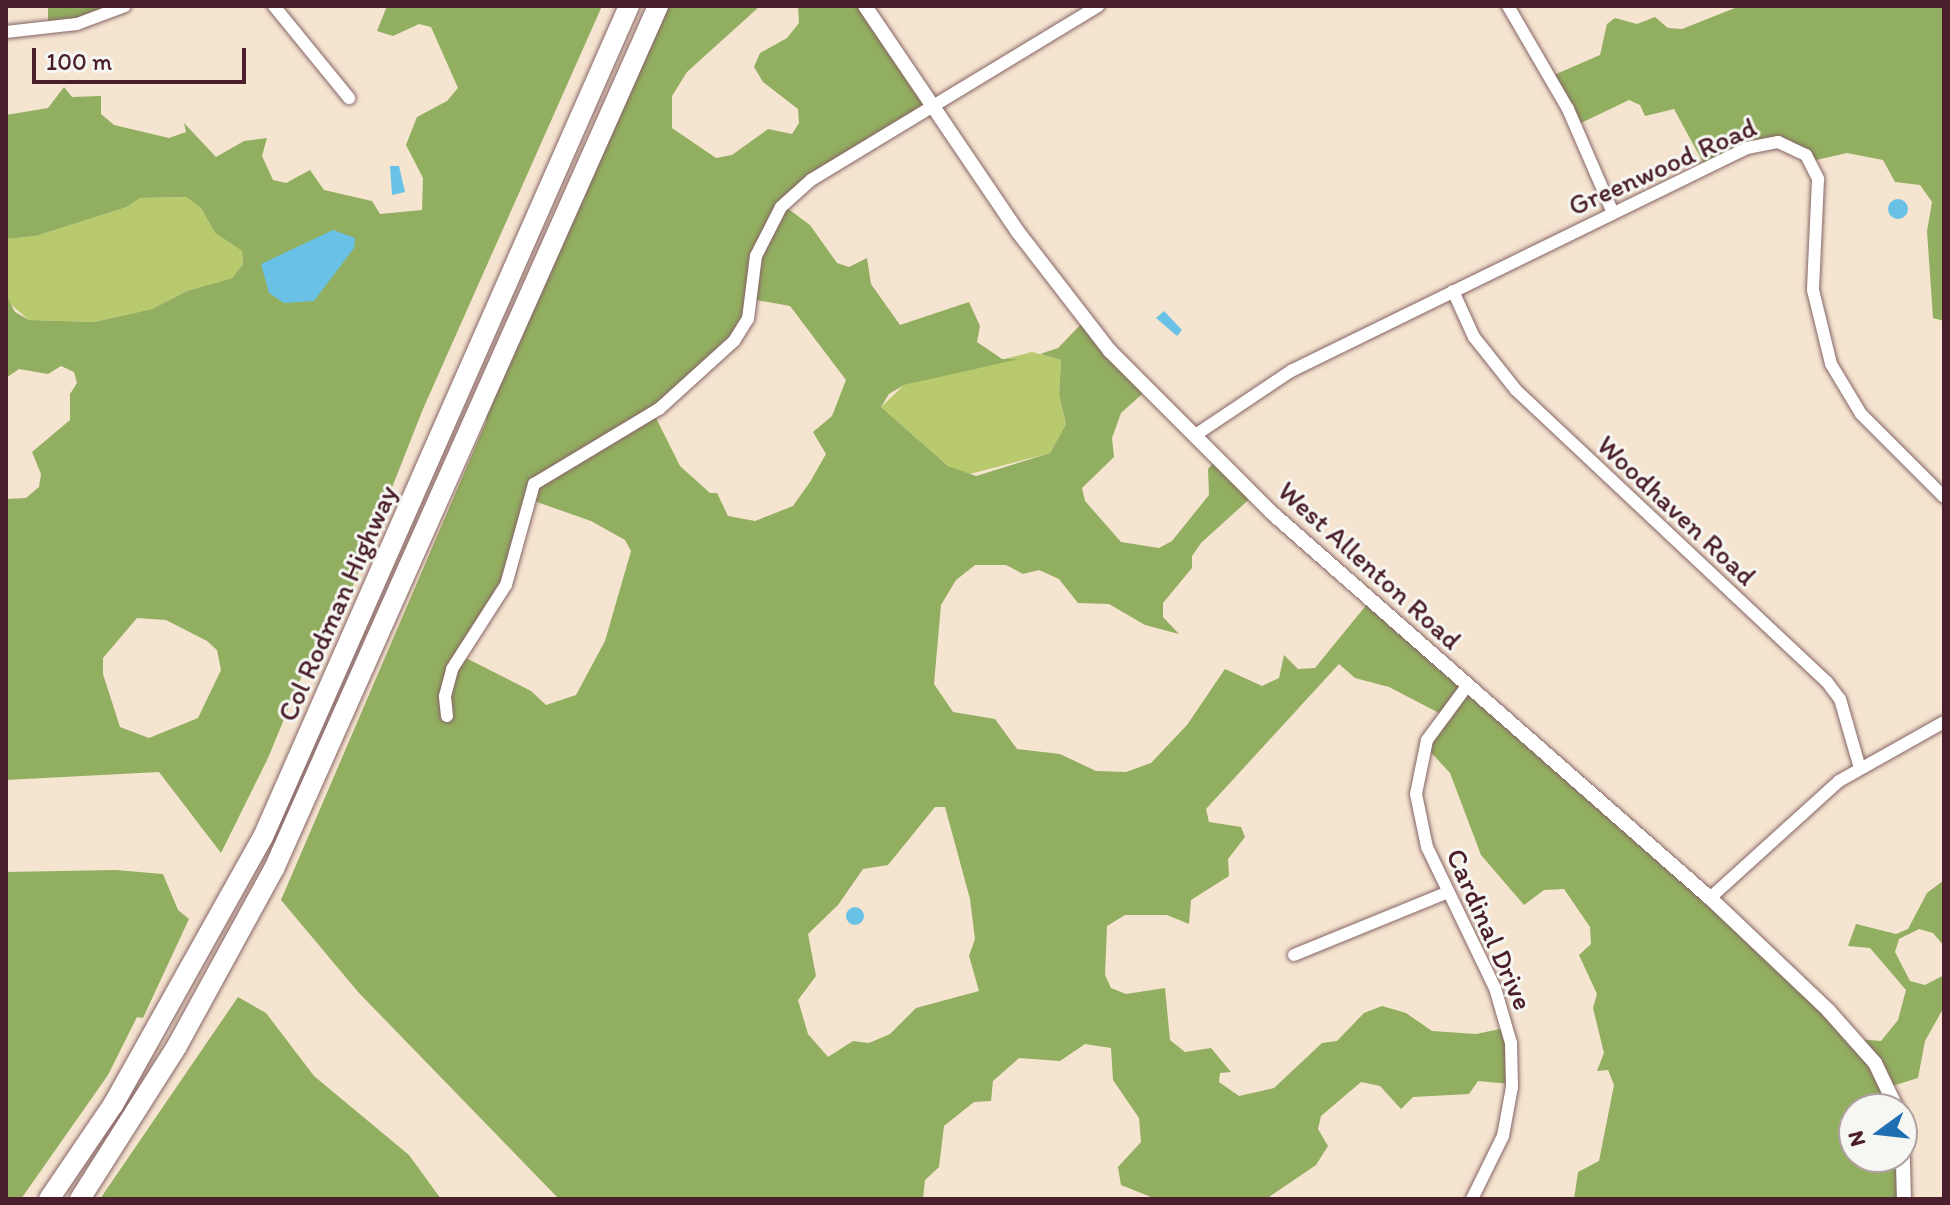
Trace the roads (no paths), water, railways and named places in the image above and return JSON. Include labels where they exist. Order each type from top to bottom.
[{"type":"highway","name":"Col Rodman Highway","points":[[49,1199],[113,1105],[263,837],[629,6]]},
{"type":"highway","name":"Col Rodman Highway","points":[[80,1199],[177,1046],[274,869],[658,6]]},
{"type":"street","points":[[6,32],[77,24],[125,6]]},
{"type":"street","points":[[274,6],[349,98]]},
{"type":"street","name":"West Allenton Road","points":[[865,6],[932,106],[1110,351],[1272,513],[1710,898],[1861,1044],[1883,1075],[1890,1093]]},
{"type":"street","points":[[447,716],[445,696],[452,669],[506,585],[534,484],[649,416],[692,384],[742,331],[756,256],[781,207],[811,180],[1098,6]]},
{"type":"street","points":[[1508,6],[1568,109],[1613,213]]},
{"type":"street","name":"Greenwood Road","points":[[1194,436],[1291,371],[1613,213],[1764,142],[1778,142],[1806,155],[1820,192],[1813,290],[1831,364],[1861,414],[1944,497]]},
{"type":"street","name":"Woodhaven Road","points":[[1453,291],[1474,337],[1516,390],[1827,682],[1840,699],[1859,765]]},
{"type":"street","name":"Cardinal Drive","points":[[1467,686],[1427,740],[1417,775],[1422,831],[1495,988],[1512,1054],[1503,1136],[1472,1199]]},
{"type":"street","points":[[1710,898],[1859,765],[1944,722]]},
{"type":"street","points":[[1294,955],[1448,892]]},
{"type":"street","points":[[1903,1173],[1904,1199]]},
{"type":"water","points":[[390,166],[399,166],[405,192],[392,195]]},
{"type":"water","points":[[1898,199],[1905,202],[1908,209],[1905,216],[1898,219],[1891,216],[1888,209],[1891,202]]},
{"type":"water","points":[[333,230],[355,238],[354,248],[314,301],[284,303],[269,293],[261,264]]},
{"type":"water","points":[[1164,311],[1182,330],[1177,336],[1156,318]]},
{"type":"water","points":[[851,907],[859,907],[864,916],[862,923],[851,925],[846,920],[846,912]]}]
